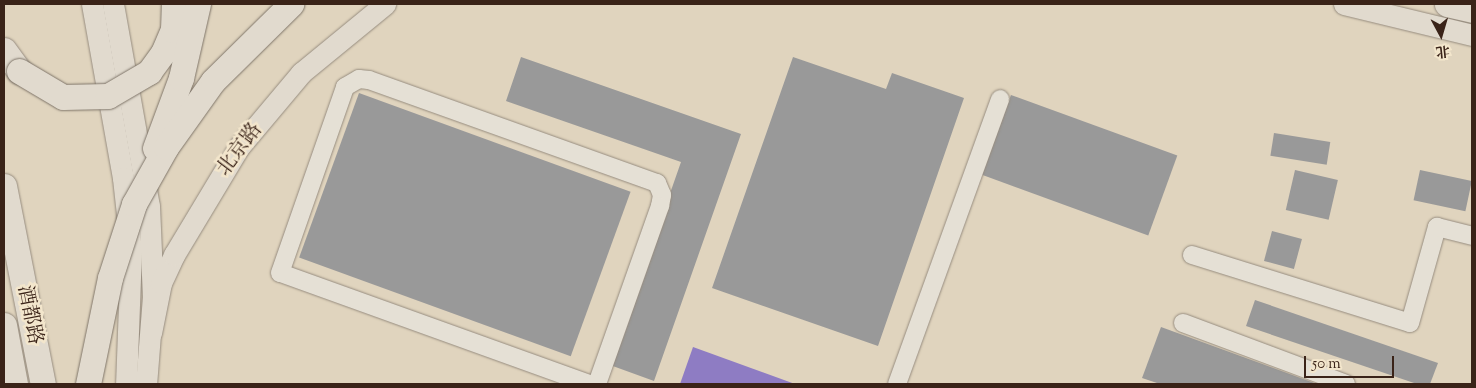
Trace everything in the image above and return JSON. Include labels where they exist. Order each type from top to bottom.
[{"type":"highway","points":[[4,50],[19,70],[63,97],[108,96],[149,72],[163,53],[173,30],[174,4]]},
{"type":"highway","points":[[88,384],[102,310],[134,204],[181,78],[198,4]]},
{"type":"highway","points":[[134,204],[166,147],[213,81],[291,4]]},
{"type":"highway","points":[[1447,4],[1472,10]]},
{"type":"highway","name":"酒都路","points":[[4,186],[42,384]]},
{"type":"highway","name":"酒都路","points":[[4,326],[15,384]]},
{"type":"main road","points":[[92,4],[123,178],[131,250],[126,384]]},
{"type":"main road","points":[[113,4],[149,206],[151,333],[146,384]]},
{"type":"main road","name":"北京路","points":[[151,333],[160,284],[174,255],[238,147],[301,73],[384,4]]},
{"type":"main road","points":[[1344,4],[1472,35]]},
{"type":"street","points":[[589,384],[280,273],[345,87],[351,82],[369,80],[656,183],[662,195],[660,206],[597,384]]},
{"type":"street","points":[[897,384],[1000,99]]},
{"type":"street","points":[[1192,255],[1410,322],[1437,227],[1472,236]]},
{"type":"street","points":[[1183,323],[1346,384]]},
{"type":"building: 办公","points":[[693,347],[795,384],[680,384]]},
{"type":"building: 工业","points":[[521,57],[741,134],[654,381],[610,365],[681,162],[506,101]]},
{"type":"building: 工业","points":[[793,57],[886,89],[892,73],[964,98],[878,346],[712,288]]},
{"type":"building: 工业","points":[[359,93],[631,192],[571,356],[299,257]]},
{"type":"building: 工业","points":[[1011,95],[1177,156],[1148,235],[982,175]]},
{"type":"building: 工业","points":[[1274,133],[1330,142],[1327,165],[1270,156]]},
{"type":"building: 工业","points":[[1295,170],[1338,180],[1329,220],[1286,210]]},
{"type":"building: 工业","points":[[1420,170],[1472,181],[1465,211],[1414,200]]},
{"type":"building: 工业","points":[[1272,231],[1302,239],[1294,269],[1264,261]]},
{"type":"building: 工业","points":[[1255,300],[1438,363],[1430,384],[1417,384],[1246,326]]},
{"type":"building: 工业","points":[[1161,327],[1317,384],[1160,384],[1142,378]]}]
